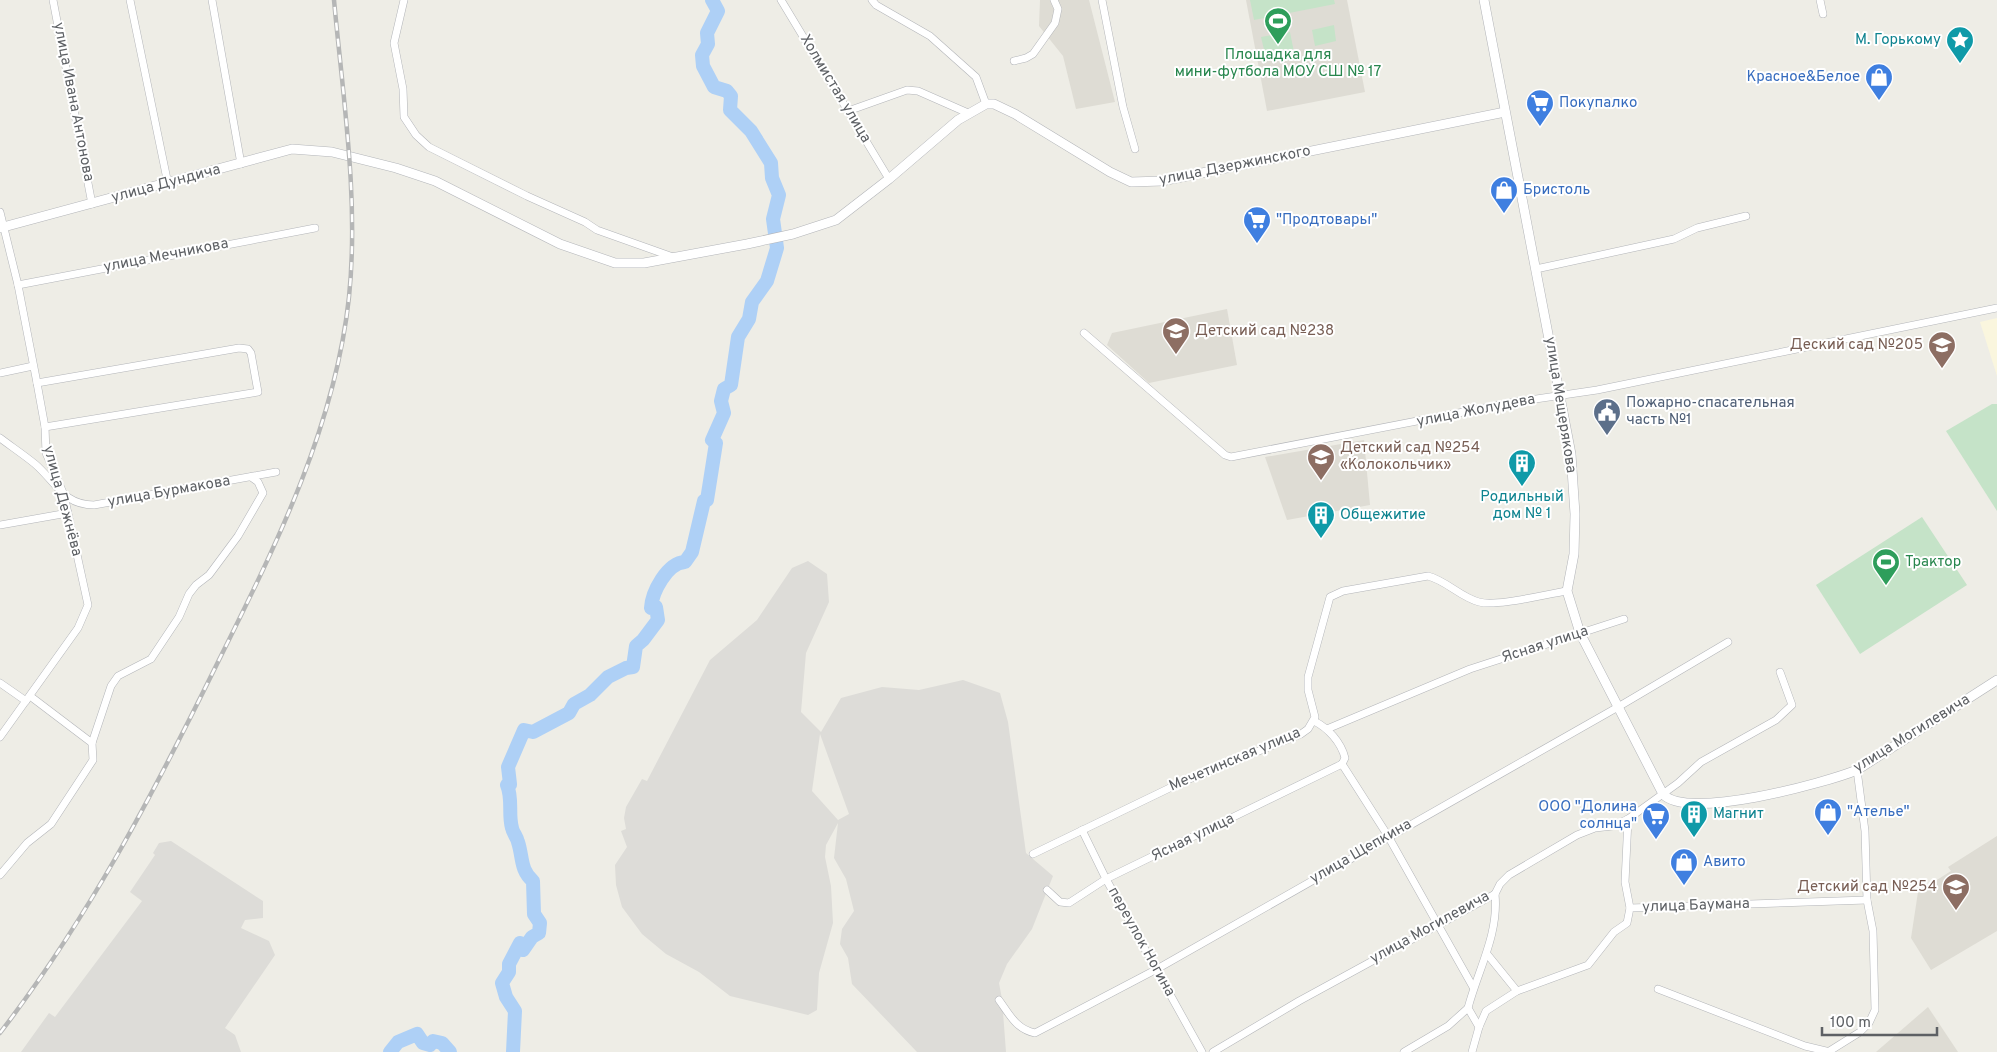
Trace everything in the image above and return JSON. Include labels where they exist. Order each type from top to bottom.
[{"type":"street","name":"улица Ивана Антонова","points":[[53,0],[92,204]]},
{"type":"street","points":[[130,0],[168,184]]},
{"type":"street","points":[[212,0],[241,164]]},
{"type":"street","points":[[404,0],[394,43],[395,56],[403,90],[404,117],[416,135],[429,147],[527,196],[585,222],[597,230],[675,258]]},
{"type":"street","name":"Холмистая улица","points":[[780,0],[889,179]]},
{"type":"street","points":[[872,0],[930,36],[976,77],[986,104],[968,113],[889,179]]},
{"type":"street","points":[[1014,61],[1033,54],[1055,23],[1058,9],[1054,0]]},
{"type":"street","points":[[1102,0],[1123,107],[1134,149]]},
{"type":"street","name":"улица Мещерякова","points":[[1484,0],[1571,454],[1575,514],[1574,554],[1567,591],[1580,633],[1663,794]]},
{"type":"street","points":[[1820,0],[1823,14]]},
{"type":"street","points":[[848,111],[907,90],[918,91],[968,113]]},
{"type":"street","name":"улица Дзержинского","points":[[986,104],[994,104],[1015,114],[1110,172],[1131,182],[1162,181],[1505,112]]},
{"type":"street","name":"улица Дундича","points":[[2,227],[168,184],[292,149],[332,152],[396,168],[434,181],[560,244],[615,263],[644,263],[793,234],[836,220],[889,179]]},
{"type":"street","name":"улица Дежнёва","points":[[0,212],[2,227],[18,285],[46,427],[46,453],[64,495],[88,605],[78,628],[0,737]]},
{"type":"street","points":[[1536,269],[1674,239],[1697,228],[1746,216]]},
{"type":"street","name":"улица Мечникова","points":[[18,285],[315,228]]},
{"type":"street","name":"улица Жолудева","points":[[1084,333],[1228,456],[1257,453],[1561,395],[1997,308]]},
{"type":"street","points":[[37,383],[239,348],[248,349],[251,353],[258,392],[46,427]]},
{"type":"street","points":[[0,373],[33,366]]},
{"type":"street","points":[[0,438],[36,465],[64,495]]},
{"type":"street","name":"улица Бурмакова","points":[[64,495],[76,503],[94,505],[276,472]]},
{"type":"street","points":[[0,875],[27,843],[52,824],[93,760],[92,743],[111,686],[118,676],[151,658],[180,617],[189,594],[196,585],[209,575],[248,519],[263,493],[258,482],[251,477]]},
{"type":"street","points":[[0,525],[68,514]]},
{"type":"street","name":"Мечетинская улица","points":[[1033,854],[1182,782],[1300,734],[1314,721],[1315,713],[1308,690],[1311,664],[1330,597],[1343,591],[1428,576],[1441,579],[1480,603],[1497,603],[1567,591]]},
{"type":"street","name":"Ясная улица","points":[[1327,729],[1470,669],[1624,619]]},
{"type":"street","name":"улица Щепкина","points":[[999,1000],[1017,1026],[1034,1033],[1157,968],[1618,707],[1728,642]]},
{"type":"street","points":[[1663,794],[1701,762],[1776,720],[1790,709],[1792,700],[1780,672]]},
{"type":"street","name":"улица Могилевича","points":[[1213,1052],[1438,924],[1495,894],[1500,884],[1509,875],[1577,835],[1595,828],[1613,826],[1628,819],[1663,794],[1675,802],[1716,802],[1807,786],[1857,770],[1997,680]]},
{"type":"street","points":[[0,684],[28,698],[92,743]]},
{"type":"street","points":[[1314,721],[1327,729],[1342,749],[1345,758],[1342,764],[1388,836],[1473,987]]},
{"type":"street","name":"Ясная улица","points":[[1046,890],[1060,902],[1069,903],[1106,880],[1342,764]]},
{"type":"street","points":[[1658,989],[1805,1046],[1829,1052],[1860,1032],[1869,1023],[1875,1010],[1873,931],[1867,900],[1865,831],[1857,770]]},
{"type":"street","points":[[1628,819],[1625,882],[1630,908]]},
{"type":"street","name":"переулок Ногина","points":[[1082,830],[1106,880],[1157,968],[1202,1052]]},
{"type":"street","points":[[1404,1052],[1448,1026],[1468,1008],[1473,987],[1487,954],[1494,917],[1495,894]]},
{"type":"street","name":"улица Баумана","points":[[1472,1052],[1486,1011],[1517,991],[1588,965],[1614,932],[1627,922],[1630,908],[1867,900]]},
{"type":"street","points":[[1487,954],[1517,991]]},
{"type":"street","points":[[1468,1008],[1479,1027]]},
{"type":"shaded area","points":[[1040,0],[1089,0],[1115,102],[1076,109],[1063,56],[1039,26]]},
{"type":"shaded area","points":[[1246,0],[1347,0],[1365,92],[1267,111]]},
{"type":"shaded area","name":"Детский сад №238","points":[[1227,309],[1237,365],[1149,383],[1107,345],[1112,333]]},
{"type":"shaded area","points":[[1997,318],[1997,376],[1980,322]]},
{"type":"shaded area","name":"Детский сад №254 «Колокольчик»","points":[[1364,440],[1370,505],[1287,520],[1265,457]]},
{"type":"shaded area","points":[[808,561],[827,574],[829,602],[806,653],[801,712],[821,732],[841,698],[882,687],[919,690],[963,680],[1000,693],[1008,722],[1026,853],[1053,876],[1032,929],[1007,964],[999,983],[1006,1052],[917,1052],[852,984],[848,958],[840,944],[842,929],[854,911],[846,879],[834,858],[838,823],[826,845],[825,857],[831,886],[833,923],[819,973],[817,1010],[808,1015],[730,996],[699,972],[666,954],[642,934],[622,907],[616,885],[615,865],[627,847],[621,831],[626,829],[624,818],[626,807],[642,779],[647,781],[710,660],[757,620],[792,568]],"holes":[[[820,734],[849,814],[838,820],[812,791]]]},
{"type":"shaded area","name":"Детский сад №254","points":[[1997,836],[1997,931],[1931,970],[1911,938],[1918,892],[1951,871],[1948,867]]},
{"type":"shaded area","points":[[171,841],[263,901],[263,918],[245,920],[241,928],[269,941],[275,955],[225,1028],[235,1035],[241,1052],[21,1052],[49,1013],[55,1017],[142,901],[130,892],[155,855],[153,853],[159,843]]},
{"type":"shaded area","points":[[1928,1007],[1958,1052],[1876,1052]]},
{"type":"green space","points":[[1250,0],[1334,0],[1335,4],[1254,20]]},
{"type":"green space","points":[[1334,25],[1336,41],[1315,46],[1312,30]]},
{"type":"green space","name":"Площадка для мини-футбола МОУ СШ № 17","points":[[1290,32],[1294,52],[1266,58],[1261,37]]},
{"type":"green space","points":[[1992,404],[1997,404],[1997,511],[1946,431]]},
{"type":"green space","points":[[1922,517],[1967,585],[1860,654],[1816,585]]},
{"type":"waterway","points":[[513,1052],[515,1011],[506,997],[502,983],[509,972],[509,964],[520,943],[523,950],[532,937],[539,933],[540,923],[534,914],[533,881],[524,868],[511,823],[510,796],[507,785],[510,784],[508,767],[524,730],[533,732],[569,713],[574,704],[590,695],[608,677],[626,668],[633,667],[636,646],[658,620],[656,607],[651,608],[654,594],[662,579],[672,567],[685,562],[692,552],[704,501],[707,500],[716,443],[712,440],[724,413],[721,401],[724,389],[731,385],[738,337],[749,319],[752,302],[767,281],[777,248],[773,219],[779,195],[772,178],[771,163],[751,131],[730,110],[731,96],[727,91],[714,87],[703,66],[702,55],[708,44],[707,33],[718,11],[712,0]]},
{"type":"waterway","points":[[390,1052],[398,1042],[417,1034],[423,1043],[430,1045],[433,1041],[442,1043],[450,1052]]},
{"type":"railway","points":[[0,1033],[32,989],[91,900],[143,809],[259,578],[280,533],[316,441],[342,346],[352,260],[349,148],[334,0]]},
{"type":"place","name":"Площадка для мини-футбола МОУ СШ № 17","points":[[1278,45]]},
{"type":"place","name":"М. Горькому","points":[[1960,64]]},
{"type":"place","name":"Красное&Белое","points":[[1879,101]]},
{"type":"place","name":"Покупалко","points":[[1540,127]]},
{"type":"place","name":"Бристоль","points":[[1504,214]]},
{"type":"place","name":"\"Продтовары\"","points":[[1257,244]]},
{"type":"place","name":"Детский сад №238","points":[[1176,355]]},
{"type":"place","name":"Деский сад №205","points":[[1942,369]]},
{"type":"place","name":"Пожарно-спасательная часть №1","points":[[1607,436]]},
{"type":"place","name":"Детский сад №254 «Колокольчик»","points":[[1321,481]]},
{"type":"place","name":"Родильный дом № 1","points":[[1522,487]]},
{"type":"place","name":"Общежитие","points":[[1321,539]]},
{"type":"place","name":"Трактор","points":[[1886,586]]},
{"type":"place","name":"\"Ателье\"","points":[[1828,836]]},
{"type":"place","name":"Магнит","points":[[1694,838]]},
{"type":"place","name":"ООО \"Долина солнца\"","points":[[1656,840]]},
{"type":"place","name":"Авито","points":[[1684,886]]},
{"type":"place","name":"Детский сад №254","points":[[1956,911]]}]
